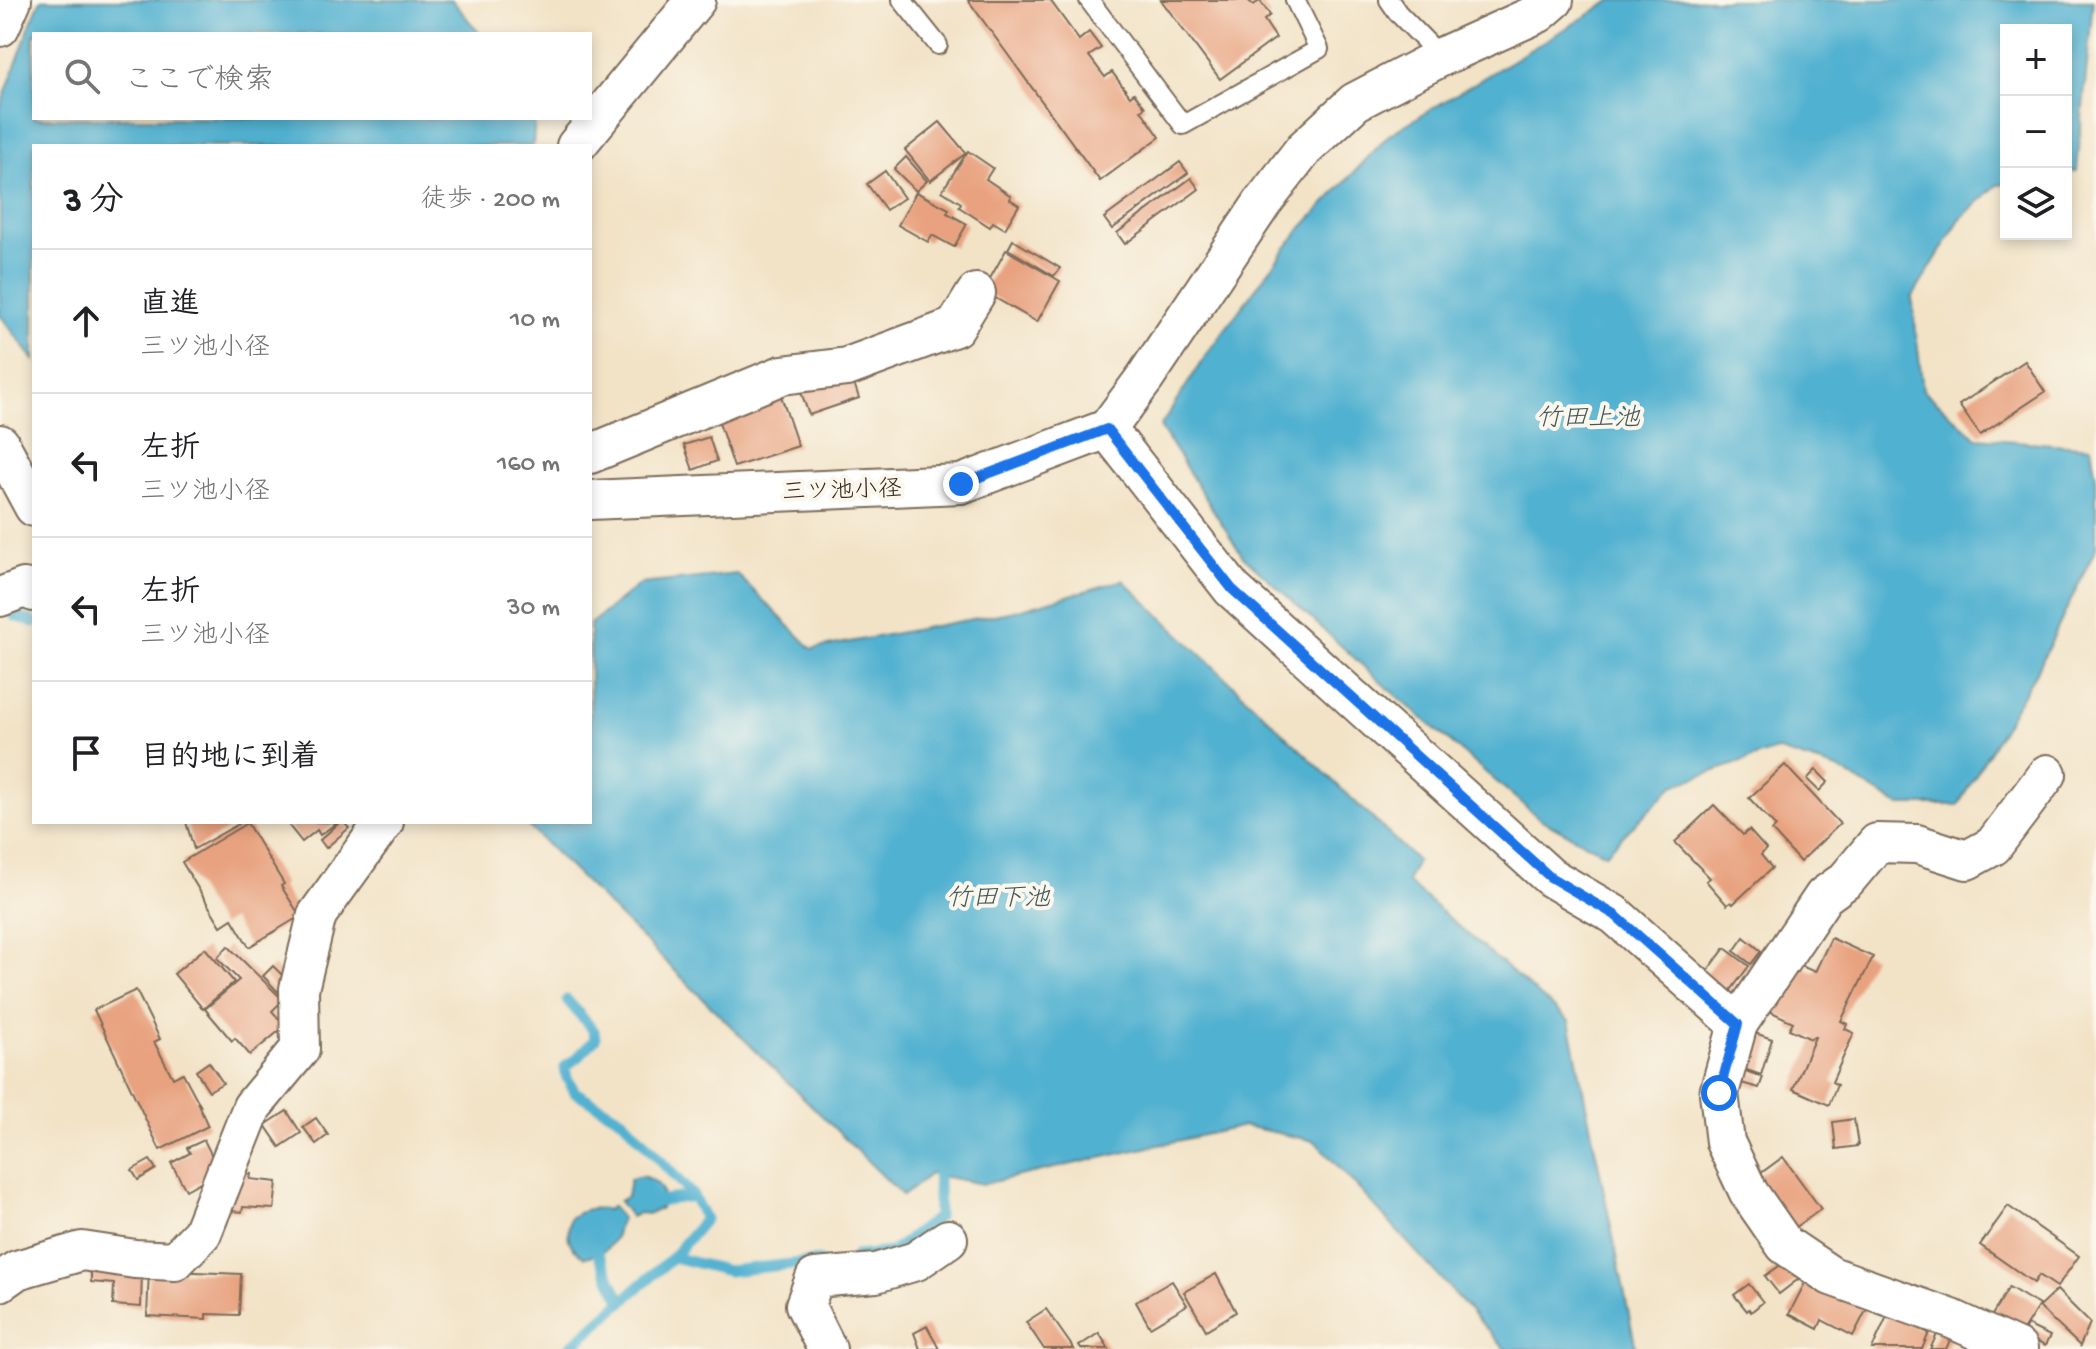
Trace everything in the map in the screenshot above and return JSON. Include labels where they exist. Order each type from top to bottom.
[{"type":"street","points":[[0,27],[12,0]]},
{"type":"street","points":[[578,144],[696,0]]},
{"type":"street","points":[[1554,0],[1539,13],[1441,57],[1355,102],[1304,149],[1263,202],[1145,378],[1107,429],[1232,589],[1550,877],[1615,915],[1738,1024]]},
{"type":"street","points":[[592,453],[782,375],[847,367],[955,327],[976,293]]},
{"type":"street","name":"三ツ池小径","points":[[592,500],[961,484],[1107,429]]},
{"type":"street","points":[[0,444],[32,503]]},
{"type":"street","points":[[2018,1349],[1952,1319],[1831,1276],[1785,1245],[1749,1193],[1725,1142],[1719,1093],[1738,1024],[1824,896],[1846,880],[1877,843],[1917,844],[1967,860],[1993,846],[2047,774]]},
{"type":"street","points":[[0,1282],[17,1270],[82,1251],[175,1261],[202,1233],[252,1107],[300,1049],[299,989],[317,915],[383,824]]},
{"type":"street","points":[[827,1349],[805,1305],[815,1278],[876,1273],[916,1261],[948,1239]]},
{"type":"lane","points":[[902,0],[938,45]]},
{"type":"lane","points":[[1089,0],[1183,125],[1319,49],[1295,0]]},
{"type":"lane","points":[[1389,0],[1441,57]]},
{"type":"water","points":[[41,0],[452,0],[478,32],[32,32],[32,120],[535,120],[533,144],[32,144],[32,357],[0,315],[0,108]]},
{"type":"water","name":"竹田上池","points":[[1613,0],[2093,0],[2077,171],[2072,172],[2072,24],[2000,24],[2000,185],[1960,219],[1912,298],[1923,390],[1977,438],[2091,447],[2096,479],[2096,548],[2039,667],[1958,805],[1899,805],[1838,769],[1776,750],[1674,785],[1605,854],[1540,819],[1385,686],[1242,555],[1160,427],[1208,352],[1298,232],[1390,134]]},
{"type":"water","name":"竹田下池","points":[[737,574],[812,649],[1015,611],[1123,580],[1417,861],[1407,882],[1569,1021],[1636,1349],[1505,1349],[1315,1141],[1244,1126],[983,1184],[930,1174],[903,1196],[526,824],[592,824],[592,622],[640,584]]},
{"type":"water","points":[[642,1176],[660,1187],[663,1196],[661,1208],[631,1217],[619,1201],[627,1197],[630,1179]]},
{"type":"water","points":[[612,1206],[622,1219],[614,1239],[601,1252],[584,1257],[569,1240],[570,1218],[588,1209],[608,1210]]},
{"type":"building","points":[[968,0],[1050,0],[1079,40],[1089,32],[1101,48],[1089,56],[1105,77],[1112,72],[1130,96],[1134,93],[1145,107],[1141,110],[1160,137],[1100,181]]},
{"type":"building","points":[[1161,0],[1248,0],[1253,5],[1260,1],[1270,15],[1264,20],[1276,38],[1220,79]]},
{"type":"building","points":[[940,122],[966,153],[930,181],[905,150]]},
{"type":"building","points":[[968,151],[993,168],[986,179],[1019,205],[1005,229],[993,222],[990,227],[959,207],[961,203],[942,191]]},
{"type":"building","points":[[906,157],[927,181],[916,191],[894,169]]},
{"type":"building","points":[[1180,162],[1188,173],[1112,229],[1104,218]]},
{"type":"building","points":[[885,171],[904,198],[886,210],[867,184]]},
{"type":"building","points":[[1191,178],[1199,189],[1125,244],[1117,233]]},
{"type":"building","points":[[916,192],[949,209],[947,213],[967,224],[954,247],[932,235],[928,242],[898,225]]},
{"type":"building","points":[[1013,240],[1060,268],[1054,276],[1008,249]]},
{"type":"building","points":[[1006,250],[1060,281],[1037,322],[983,291]]},
{"type":"building","points":[[2025,361],[2045,392],[1980,435],[1959,405]]},
{"type":"building","points":[[849,368],[859,398],[809,415],[799,386]]},
{"type":"building","points":[[779,390],[798,446],[734,467],[715,411]]},
{"type":"building","points":[[709,437],[717,461],[693,470],[684,445]]},
{"type":"building","points":[[1785,765],[1840,824],[1800,862],[1772,831],[1776,827],[1749,798]]},
{"type":"building","points":[[1816,770],[1828,782],[1819,791],[1807,779]]},
{"type":"building","points":[[1714,805],[1743,835],[1749,830],[1766,849],[1761,855],[1772,868],[1733,904],[1727,905],[1706,881],[1710,878],[1675,842]]},
{"type":"building","points":[[187,824],[238,824],[194,849]]},
{"type":"building","points":[[248,824],[300,916],[249,947],[232,919],[221,926],[182,862]]},
{"type":"building","points":[[288,824],[335,824],[320,835],[317,830],[302,842]]},
{"type":"building","points":[[338,824],[345,824],[349,828],[326,848],[320,840]]},
{"type":"building","points":[[1744,937],[1761,951],[1751,964],[1734,951]]},
{"type":"building","points":[[1831,938],[1873,957],[1841,1021],[1847,1024],[1845,1029],[1854,1033],[1832,1082],[1837,1085],[1829,1105],[1793,1089],[1815,1037],[1811,1039],[1789,1029],[1793,1022],[1767,1010],[1790,961],[1815,972]]},
{"type":"building","points":[[228,946],[283,1000],[272,1011],[285,1026],[250,1055],[235,1038],[232,1041],[205,1009],[239,980],[217,958]]},
{"type":"building","points":[[205,948],[234,982],[203,1009],[174,974]]},
{"type":"building","points":[[1725,948],[1749,966],[1722,1002],[1698,984]]},
{"type":"building","points":[[273,966],[292,985],[281,995],[263,976]]},
{"type":"building","points":[[136,990],[160,1039],[154,1042],[173,1078],[183,1073],[208,1126],[160,1150],[94,1010]]},
{"type":"building","points":[[1752,1032],[1772,1039],[1761,1075],[1741,1068]]},
{"type":"building","points":[[209,1062],[223,1083],[209,1091],[196,1071]]},
{"type":"building","points":[[1742,1070],[1763,1077],[1759,1088],[1738,1082]]},
{"type":"building","points":[[287,1111],[301,1133],[280,1147],[265,1125]]},
{"type":"building","points":[[316,1118],[328,1135],[316,1144],[303,1127]]},
{"type":"building","points":[[1854,1119],[1858,1146],[1836,1149],[1833,1122]]},
{"type":"building","points":[[204,1140],[212,1156],[202,1181],[186,1190],[171,1163],[190,1153],[187,1148]]},
{"type":"building","points":[[1783,1157],[1821,1209],[1795,1228],[1757,1176]]},
{"type":"building","points":[[150,1160],[156,1169],[138,1180],[132,1170]]},
{"type":"building","points":[[227,1172],[251,1174],[250,1179],[277,1182],[274,1209],[243,1207],[242,1212],[223,1210]]},
{"type":"building","points":[[2008,1206],[2079,1256],[2057,1287],[2039,1275],[2034,1283],[1980,1245]]},
{"type":"building","points":[[1789,1259],[1801,1277],[1779,1294],[1765,1276]]},
{"type":"building","points":[[91,1268],[142,1270],[141,1307],[113,1305],[114,1284],[91,1282]]},
{"type":"building","points":[[149,1270],[241,1274],[239,1315],[206,1314],[206,1319],[147,1316]]},
{"type":"building","points":[[1810,1273],[1870,1303],[1853,1336],[1822,1320],[1818,1329],[1789,1314]]},
{"type":"building","points":[[1216,1274],[1236,1312],[1206,1330],[1184,1292]]},
{"type":"building","points":[[1172,1281],[1187,1305],[1150,1327],[1136,1302]]},
{"type":"building","points":[[1749,1284],[1763,1302],[1751,1312],[1734,1295]]},
{"type":"building","points":[[2009,1287],[2039,1305],[2020,1335],[1991,1317]]},
{"type":"building","points":[[2057,1290],[2090,1323],[2080,1346],[2039,1307]]},
{"type":"building","points":[[1046,1309],[1074,1349],[1044,1349],[1026,1322]]},
{"type":"building","points":[[1888,1314],[1929,1333],[1922,1349],[1872,1349]]},
{"type":"building","points":[[2027,1325],[2050,1336],[2045,1346],[2023,1335]]},
{"type":"building","points":[[927,1326],[939,1349],[920,1349],[914,1333]]},
{"type":"building","points":[[1939,1330],[1952,1336],[1946,1349],[1930,1349]]},
{"type":"building","points":[[1099,1333],[1109,1349],[1081,1349],[1079,1346]]},
{"type":"waterway","points":[[15,616],[32,621]]},
{"type":"waterway","points":[[567,1000],[594,1031],[595,1039],[565,1067],[575,1092],[623,1120],[693,1196],[705,1219],[673,1257]]},
{"type":"waterway","points":[[856,1256],[892,1252],[938,1217],[938,1164]]},
{"type":"waterway","points":[[652,1202],[693,1196]]},
{"type":"waterway","points":[[592,1242],[622,1302]]},
{"type":"waterway","points":[[568,1349],[673,1257],[728,1271],[819,1261]]},
{"type":"route","points":[[961,484],[1107,429],[1232,589],[1550,877],[1615,915],[1738,1024],[1719,1093]]}]
